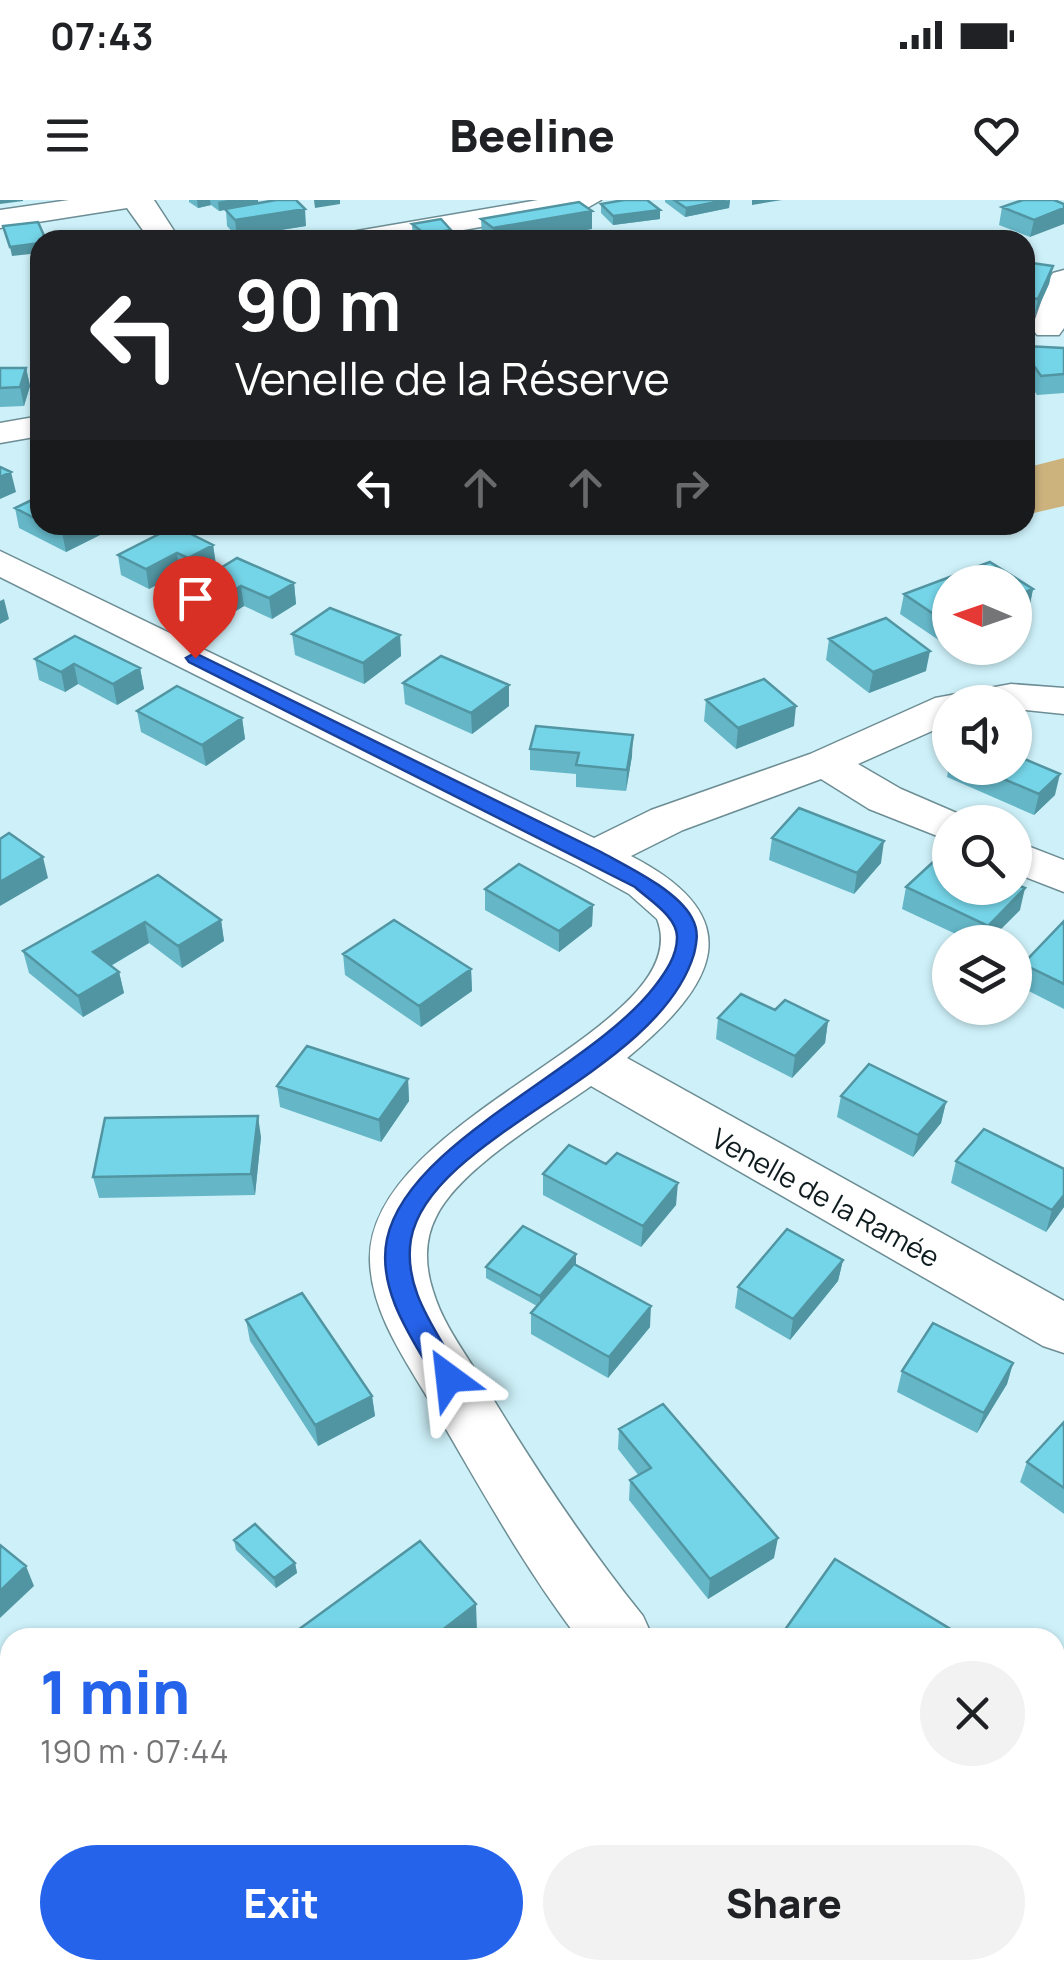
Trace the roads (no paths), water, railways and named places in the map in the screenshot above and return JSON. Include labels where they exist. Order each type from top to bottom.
[{"type":"street","points":[[0,220],[125,200]]},
{"type":"street","points":[[134,200],[144,206],[159,230]]},
{"type":"street","points":[[414,230],[587,200]]},
{"type":"street","points":[[1046,328],[1064,279]]},
{"type":"street","points":[[0,433],[30,428]]},
{"type":"street","points":[[0,562],[594,856],[642,882],[682,919],[688,938],[678,971],[644,1016],[432,1179],[410,1208],[399,1240],[398,1269],[409,1310],[528,1515],[613,1628]]},
{"type":"street","points":[[1032,698],[1064,701]]},
{"type":"street","points":[[594,856],[667,820],[824,763],[932,715]]},
{"type":"street","points":[[824,763],[885,798],[932,819]]},
{"type":"street","points":[[1032,863],[1064,877]]},
{"type":"street","name":"Venelle de la Ramée","points":[[590,1061],[679,1115],[1064,1329]]}]
